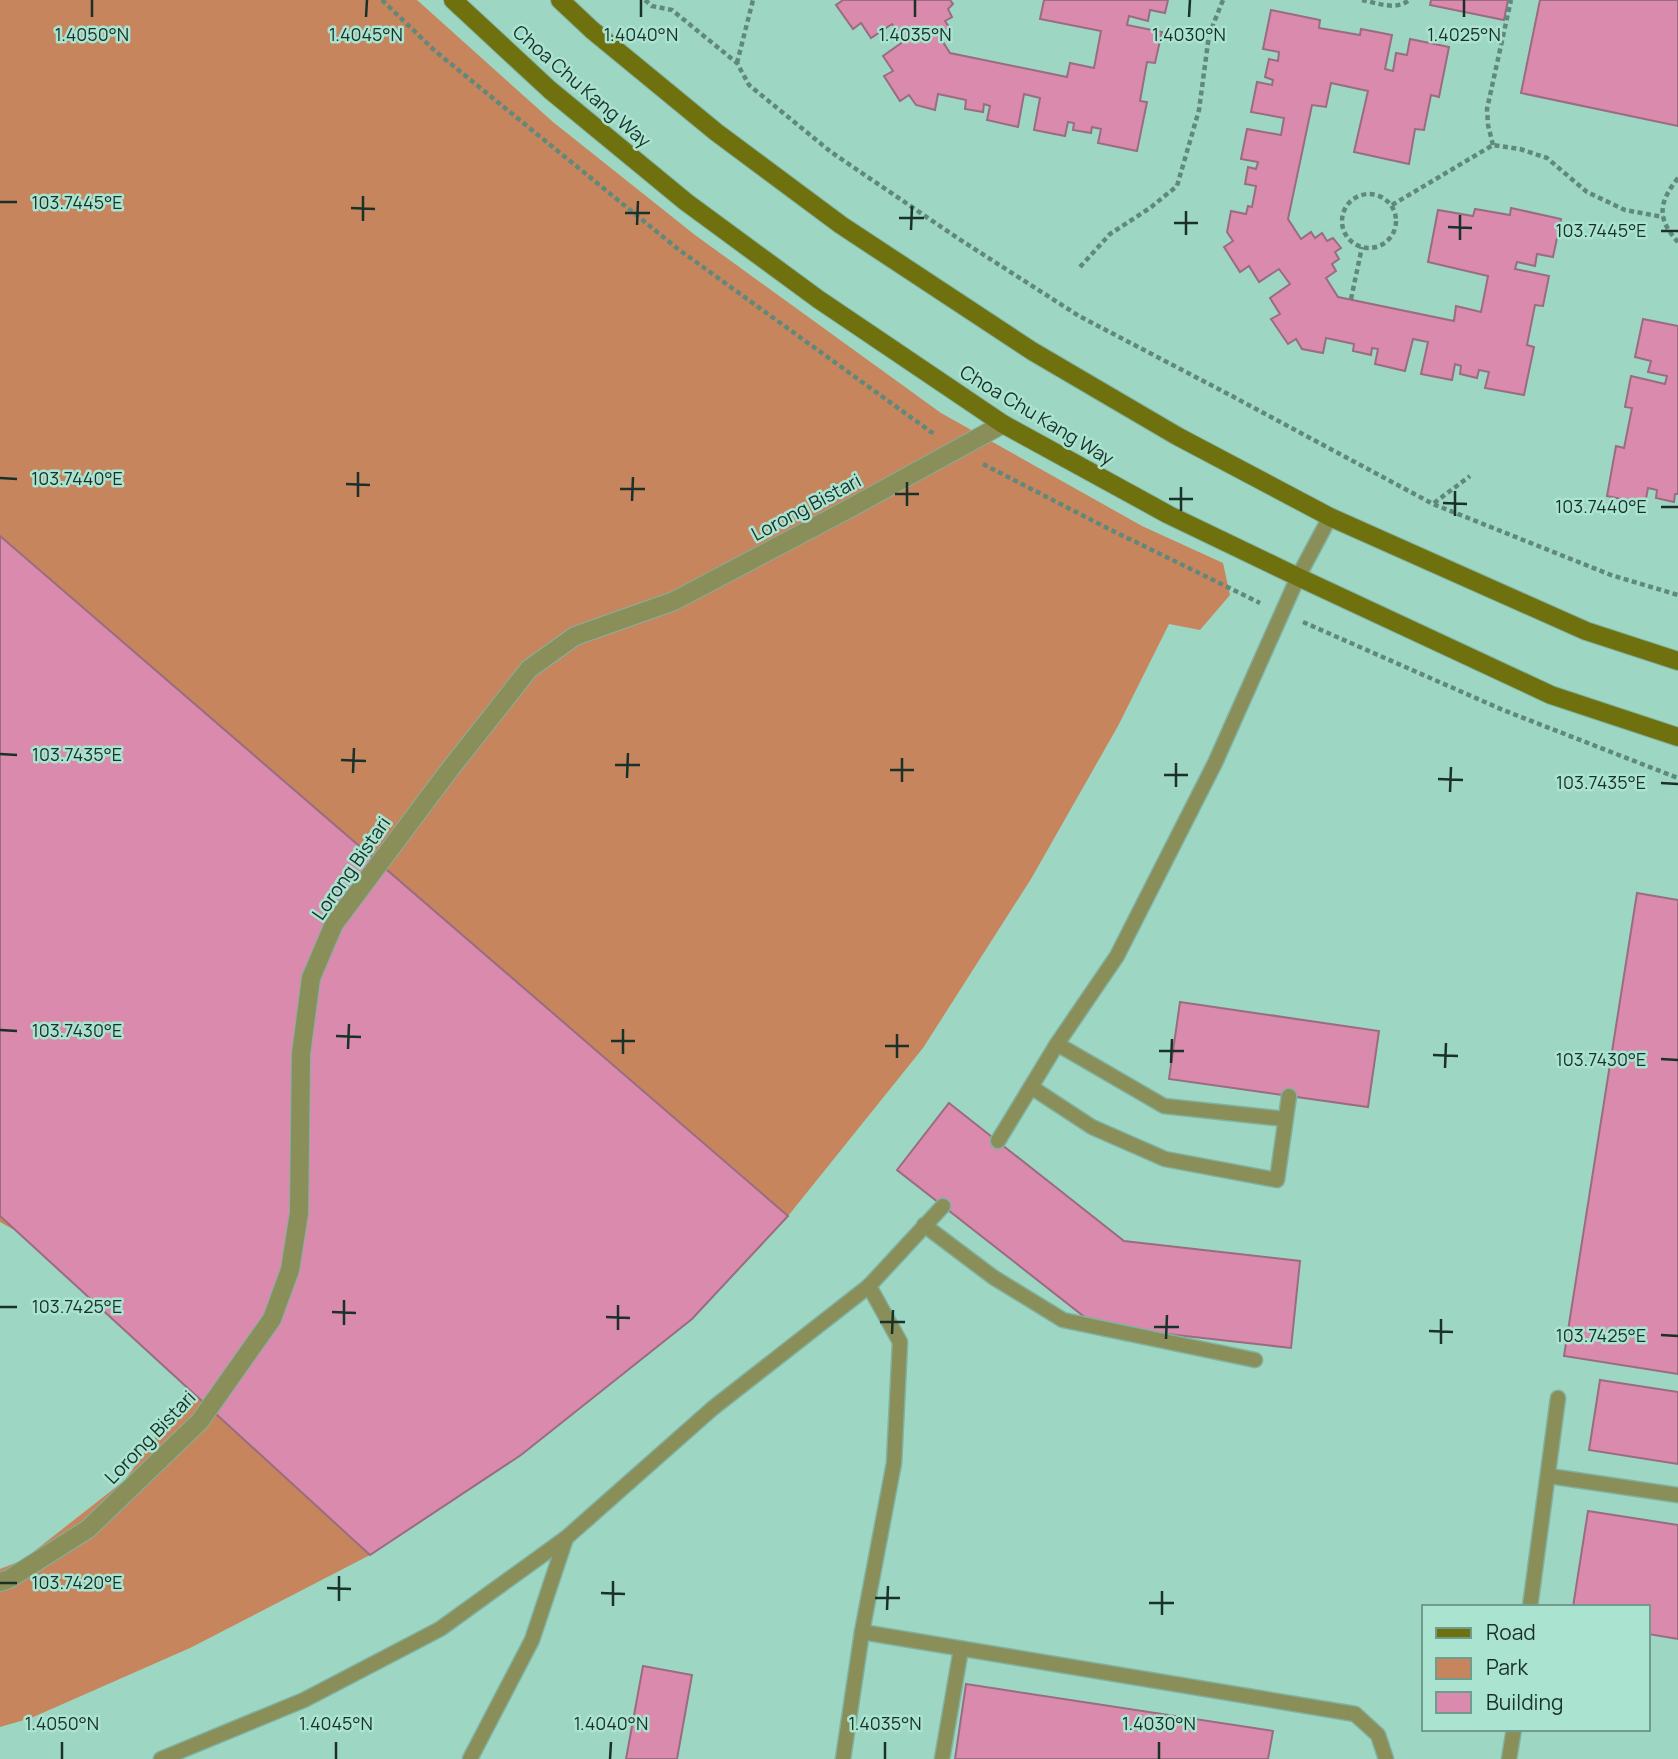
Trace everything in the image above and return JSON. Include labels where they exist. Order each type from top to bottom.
[{"type":"main road","name":"Choa Chu Kang Way","points":[[453,0],[550,90],[686,202],[818,299],[1003,424],[1169,515],[1551,695],[1678,737]]},
{"type":"main road","points":[[560,0],[592,30],[716,132],[862,240],[1032,351],[1177,436],[1331,517],[1586,631],[1678,661]]},
{"type":"street","name":"Lorong Bistari","points":[[0,1583],[88,1530],[200,1421],[272,1319],[290,1270],[299,1213],[301,1054],[311,978],[334,924],[447,773],[530,669],[575,636],[674,601],[1003,424]]},
{"type":"lane","points":[[998,1141],[1057,1044],[1117,956],[1215,763],[1298,577],[1331,517]]},
{"type":"lane","points":[[1057,1044],[1164,1107],[1285,1119]]},
{"type":"lane","points":[[1031,1087],[1092,1127],[1165,1159],[1277,1180],[1289,1096]]},
{"type":"lane","points":[[161,1759],[304,1700],[440,1629],[566,1538],[713,1408],[869,1286],[943,1206]]},
{"type":"lane","points":[[924,1226],[993,1277],[1063,1320],[1255,1360]]},
{"type":"lane","points":[[843,1759],[862,1632],[894,1464],[900,1342],[869,1286]]},
{"type":"lane","points":[[1531,1605],[1558,1398]]},
{"type":"lane","points":[[1549,1476],[1678,1495]]},
{"type":"lane","points":[[470,1759],[532,1640],[566,1538]]},
{"type":"lane","points":[[862,1632],[1355,1714],[1378,1735],[1386,1759]]},
{"type":"lane","points":[[942,1759],[961,1648]]},
{"type":"lane","points":[[1509,1759],[1514,1731]]},
{"type":"path","points":[[383,0],[436,51],[678,249],[955,450],[1282,613],[1503,710],[1678,778]]},
{"type":"path","points":[[645,0],[652,6],[672,10],[737,63],[749,85],[831,152],[1079,316],[1433,504],[1611,575],[1678,595]]},
{"type":"path","points":[[737,63],[753,0]]},
{"type":"path","points":[[1080,267],[1110,234],[1150,208],[1177,186],[1199,110],[1209,35],[1223,0]]},
{"type":"path","points":[[1362,0],[1391,6],[1402,5],[1409,0]]},
{"type":"path","points":[[1493,145],[1487,109],[1511,0]]},
{"type":"path","points":[[1392,205],[1493,145],[1520,149],[1547,158],[1587,192],[1625,210],[1663,217]]},
{"type":"path","points":[[1678,178],[1665,196],[1663,217],[1668,231],[1678,242]]},
{"type":"path","points":[[1365,193],[1380,195],[1392,205],[1397,217],[1395,231],[1387,242],[1375,248],[1362,247],[1349,239],[1342,227],[1343,211],[1352,199],[1365,193]]},
{"type":"path","points":[[1351,299],[1362,247]]},
{"type":"path","points":[[1433,504],[1470,476]]},
{"type":"green space","points":[[0,0],[417,0],[553,122],[695,235],[941,413],[1142,526],[1223,563],[1230,595],[1200,630],[1169,624],[1118,726],[1031,879],[923,1048],[788,1216],[692,1319],[521,1455],[370,1555],[190,1648],[31,1718],[0,1727],[0,1569],[23,1560],[125,1480],[219,1348],[0,1222]]},
{"type":"building","points":[[843,0],[950,0],[953,4],[948,9],[952,17],[945,21],[949,27],[938,34],[950,53],[1067,77],[1070,63],[1094,68],[1101,31],[1040,19],[1044,0],[1168,0],[1165,13],[1150,10],[1148,21],[1129,16],[1127,25],[1162,32],[1155,63],[1147,62],[1140,101],[1147,102],[1137,151],[1098,143],[1101,129],[1092,127],[1091,133],[1073,130],[1074,123],[1068,122],[1065,136],[1034,130],[1040,98],[1024,94],[1018,127],[987,120],[990,106],[984,104],[983,112],[965,109],[966,100],[938,94],[935,110],[916,105],[909,95],[900,101],[884,76],[893,71],[883,56],[904,41],[892,24],[871,38],[861,23],[853,29],[836,5]]},
{"type":"building","points":[[1431,0],[1508,0],[1504,20],[1430,5]]},
{"type":"building","points":[[1540,0],[1678,0],[1678,126],[1521,93]]},
{"type":"building","points":[[1271,10],[1320,20],[1319,28],[1360,35],[1361,29],[1392,35],[1385,69],[1393,71],[1396,53],[1407,55],[1410,39],[1449,47],[1439,97],[1431,95],[1424,130],[1415,129],[1409,164],[1354,152],[1368,91],[1331,83],[1326,107],[1312,105],[1288,219],[1301,239],[1311,232],[1315,238],[1322,233],[1327,241],[1333,238],[1341,248],[1335,252],[1339,259],[1332,264],[1336,271],[1326,278],[1338,297],[1454,321],[1456,306],[1481,312],[1488,276],[1428,262],[1438,210],[1473,216],[1475,209],[1510,215],[1511,208],[1561,219],[1553,257],[1537,254],[1535,266],[1517,262],[1515,269],[1549,276],[1543,306],[1535,305],[1527,345],[1534,347],[1524,395],[1485,388],[1489,372],[1479,370],[1477,378],[1460,374],[1461,366],[1455,364],[1452,380],[1421,374],[1428,342],[1413,339],[1405,371],[1375,364],[1378,349],[1372,348],[1371,355],[1353,351],[1354,344],[1326,338],[1323,353],[1302,349],[1296,339],[1288,344],[1271,319],[1280,314],[1270,298],[1290,284],[1279,269],[1259,282],[1249,266],[1240,272],[1224,247],[1233,241],[1227,232],[1231,211],[1246,214],[1248,206],[1252,207],[1256,186],[1245,184],[1248,167],[1256,169],[1258,162],[1241,159],[1247,129],[1281,135],[1284,118],[1251,112],[1257,82],[1272,85],[1273,80],[1265,77],[1269,59],[1278,61],[1279,52],[1263,49]]},
{"type":"building","points":[[1643,319],[1678,326],[1678,494],[1675,494],[1674,502],[1656,498],[1657,490],[1648,488],[1645,504],[1607,496],[1616,446],[1624,448],[1632,408],[1625,407],[1631,376],[1665,384],[1667,376],[1648,372],[1651,361],[1635,357]]},
{"type":"building","points":[[0,536],[788,1216],[692,1319],[521,1455],[370,1555],[0,1216]]},
{"type":"building","points":[[1637,893],[1678,900],[1678,1374],[1564,1356]]},
{"type":"building","points":[[1180,1002],[1379,1031],[1368,1107],[1169,1079]]},
{"type":"building","points":[[949,1103],[1124,1241],[1300,1261],[1291,1348],[1096,1326],[897,1170]]},
{"type":"building","points":[[1600,1380],[1678,1392],[1678,1464],[1589,1450]]},
{"type":"building","points":[[1588,1511],[1678,1525],[1678,1639],[1650,1634],[1650,1605],[1573,1605]]},
{"type":"building","points":[[643,1666],[692,1675],[677,1759],[626,1759]]},
{"type":"building","points":[[966,1684],[1273,1731],[1268,1759],[955,1759]]}]
